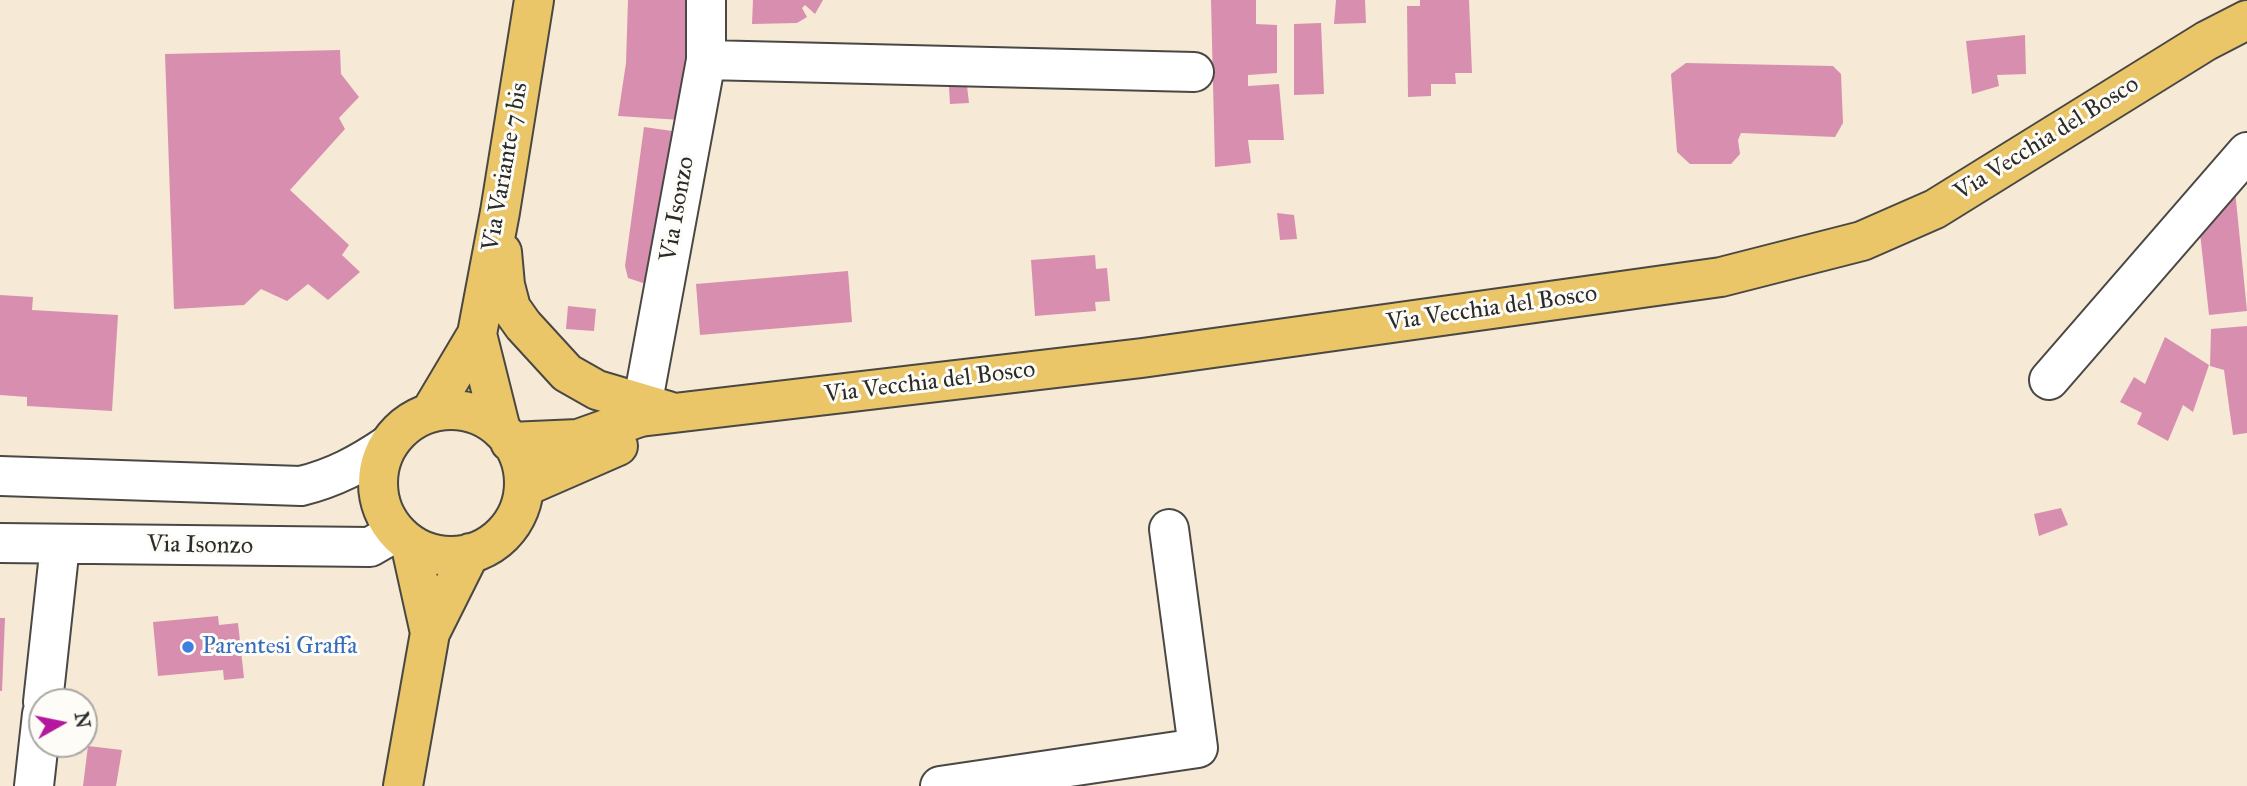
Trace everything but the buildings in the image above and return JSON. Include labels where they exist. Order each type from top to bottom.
[{"type":"main road","name":"Via Variante 7 bis","points":[[430,413],[477,334],[500,212],[534,0]]},
{"type":"main road","name":"Via Vecchia del Bosco","points":[[505,436],[578,439],[653,412],[1142,358],[1734,274],[1862,241],[1935,209],[2206,41],[2247,20]]},
{"type":"main road","points":[[500,212],[505,285],[511,308],[523,325],[567,373],[597,390],[653,412]]},
{"type":"main road","name":"Via Variante 7 bis","points":[[477,334],[505,436]]},
{"type":"main road","points":[[404,539],[428,554],[448,556],[470,553],[491,544],[507,529],[519,509],[524,487],[521,464],[505,436],[484,418],[447,410],[430,413],[407,426],[388,445],[380,467],[378,490],[384,512],[404,539],[430,633]]},
{"type":"main road","name":"Via Vecchia del Bosco","points":[[524,487],[644,434],[653,412]]},
{"type":"main road","points":[[403,786],[430,633],[470,553]]},
{"type":"street","name":"Via Isonzo","points":[[653,412],[706,60],[706,0]]},
{"type":"street","points":[[706,60],[1194,72]]},
{"type":"street","points":[[2049,380],[2247,152]]},
{"type":"street","points":[[0,476],[301,486],[327,480],[360,464],[388,445]]},
{"type":"street","points":[[940,786],[1198,748],[1169,529]]},
{"type":"street","name":"Via Isonzo","points":[[0,543],[370,547],[404,539]]},
{"type":"street","points":[[45,688],[60,545]]},
{"type":"street","points":[[34,786],[37,758]]},
{"type":"place","name":"Parentesi Graffa","points":[[188,647]]}]
